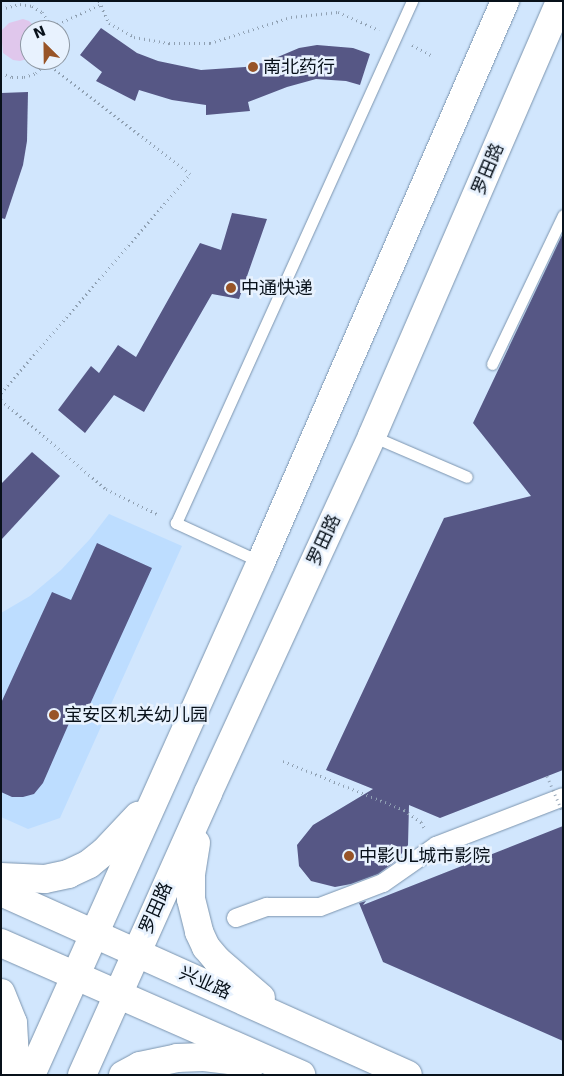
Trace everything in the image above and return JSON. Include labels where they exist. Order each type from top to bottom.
[{"type":"main road","points":[[32,1075],[261,562],[504,1]]},
{"type":"main road","name":"罗田路","points":[[82,1075],[208,793],[372,436],[560,2]]},
{"type":"main road","points":[[1,877],[45,880],[68,874],[89,864],[122,835],[141,813],[166,774]]},
{"type":"main road","points":[[208,793],[191,874],[191,899],[199,932],[212,954],[236,978],[303,1027]]},
{"type":"main road","name":"兴业路","points":[[1,892],[408,1075]]},
{"type":"main road","points":[[1,943],[119,993],[294,1072]]},
{"type":"main road","points":[[1,993],[13,1023],[16,1075]]},
{"type":"main road","points":[[122,1075],[158,1061],[195,1057],[229,1059],[294,1072]]},
{"type":"street","points":[[236,918],[267,907],[320,907],[383,883],[436,846],[563,797]]},
{"type":"lane","points":[[261,562],[176,523],[412,1]]},
{"type":"lane","points":[[492,364],[563,214]]},
{"type":"lane","points":[[372,436],[467,477]]},
{"type":"path","points":[[2,1],[3,8],[20,4],[32,6],[42,12],[48,20]]},
{"type":"path","points":[[69,20],[100,3],[109,23],[134,37],[169,43],[210,43],[292,17],[338,12],[432,54]]},
{"type":"path","points":[[1,73],[12,77],[24,77],[39,70]]},
{"type":"path","points":[[1,393],[190,174],[58,70]]},
{"type":"path","points":[[1,400],[106,489],[176,523]]},
{"type":"path","points":[[283,761],[404,810],[421,822],[436,846]]},
{"type":"path","points":[[548,776],[563,813]]},
{"type":"shaded area","points":[[23,19],[26,20],[20,20],[20,61],[13,60],[3,53],[1,31],[9,23]]},
{"type":"shaded area","name":"宝安区机关幼儿园","points":[[109,514],[182,546],[60,818],[28,829],[1,817],[1,613],[30,596],[61,570],[90,539]]},
{"type":"building","points":[[101,28],[137,53],[158,61],[201,70],[245,67],[266,62],[299,48],[317,45],[353,48],[370,54],[360,85],[346,81],[316,79],[287,87],[248,102],[250,111],[206,115],[206,105],[172,100],[139,90],[135,101],[96,81],[102,72],[80,55]]},
{"type":"building","points":[[28,92],[27,141],[23,165],[5,219],[1,218],[1,93]]},
{"type":"building","points":[[232,213],[267,219],[239,299],[212,294],[144,412],[114,395],[85,433],[58,410],[91,366],[99,373],[118,345],[136,357],[200,243],[221,250]]},
{"type":"building","points":[[563,233],[563,770],[440,818],[409,805],[408,845],[396,861],[378,874],[351,884],[335,887],[311,881],[299,866],[297,845],[313,825],[373,789],[326,770],[444,518],[531,496],[473,423]]},
{"type":"building","points":[[32,452],[60,476],[1,540],[1,484]]},
{"type":"building","points":[[97,543],[152,568],[86,713],[70,721],[43,783],[34,794],[12,797],[1,792],[1,703],[52,592],[71,600]]},
{"type":"building","points":[[563,826],[563,1041],[383,962],[359,903],[366,901],[363,905]]},
{"type":"place","name":"南北药行","points":[[253,67]]},
{"type":"place","name":"中通快递","points":[[231,288]]},
{"type":"place","name":"宝安区机关幼儿园","points":[[54,715]]},
{"type":"place","name":"中影UL城市影院","points":[[349,856]]}]
